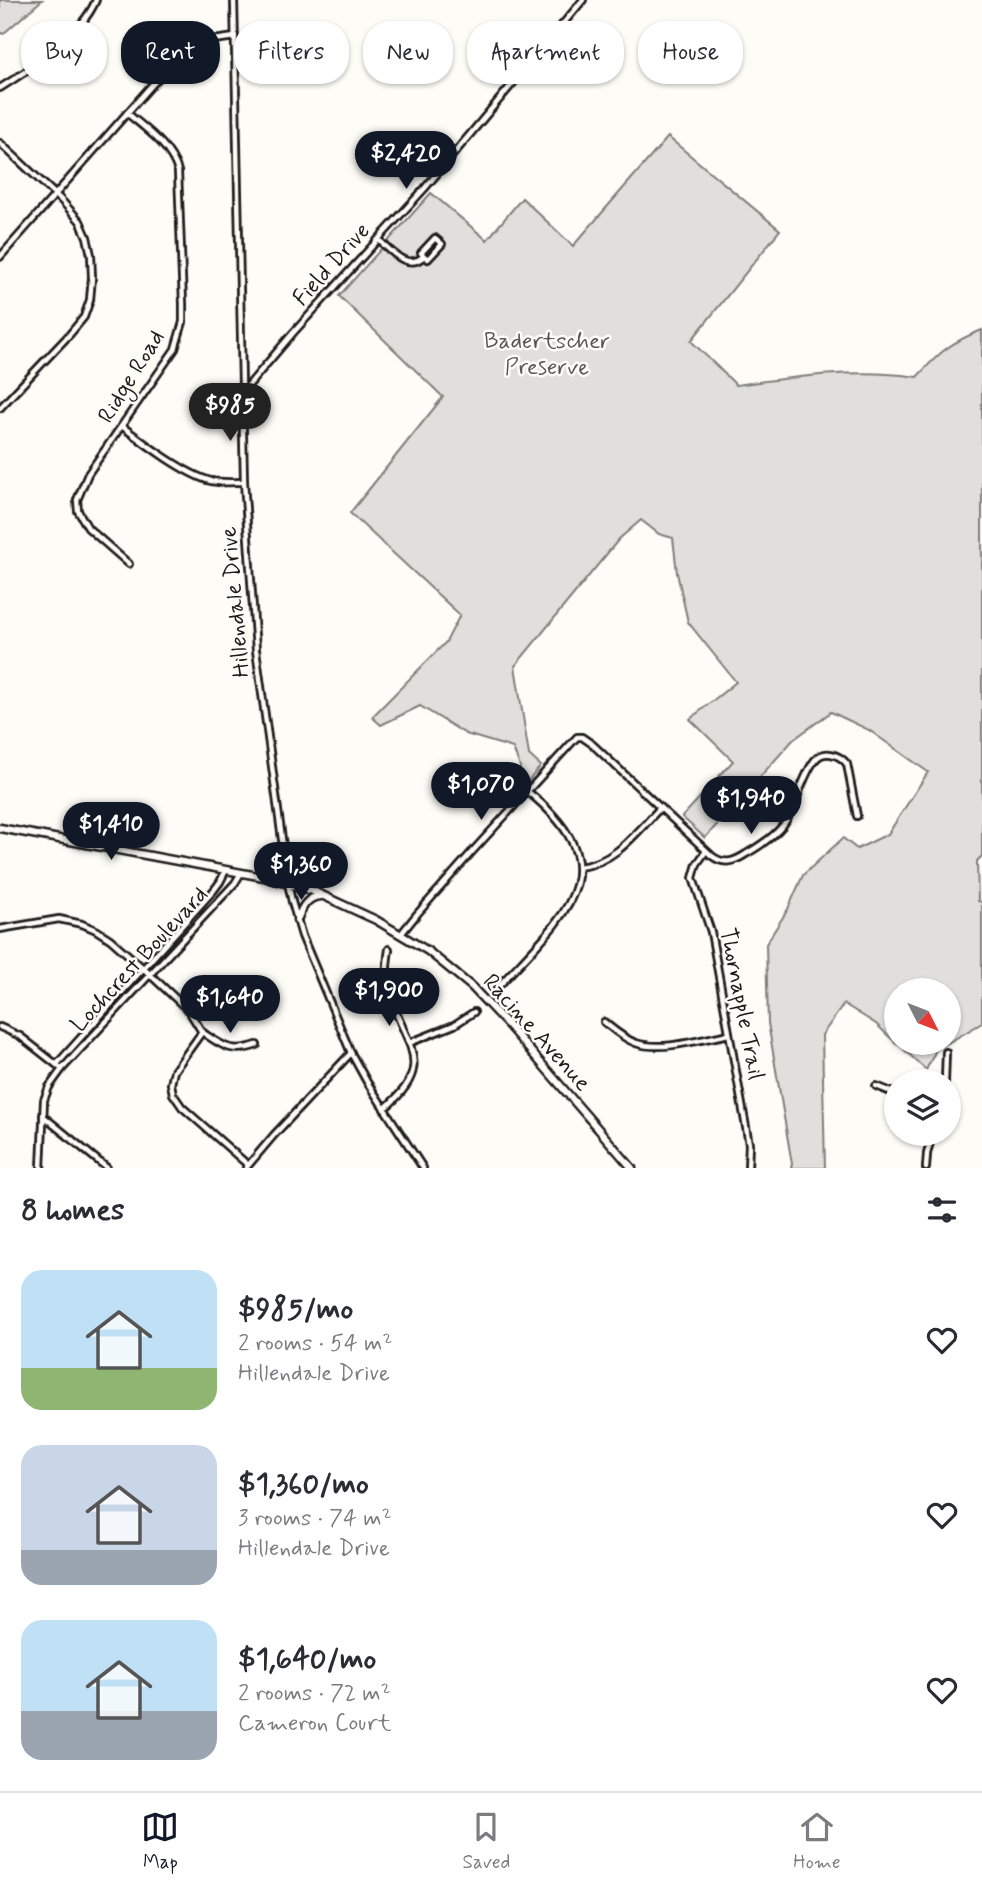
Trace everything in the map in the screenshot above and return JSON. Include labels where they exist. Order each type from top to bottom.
[{"type":"main road","name":"Racine Avenue","points":[[0,828],[260,876],[324,895],[376,920],[449,967],[485,1000],[632,1168]]},
{"type":"main road","points":[[260,876],[276,869],[284,848]]},
{"type":"main road","points":[[297,920],[309,899],[324,895]]},
{"type":"street","points":[[0,88],[46,55],[80,25],[96,0]]},
{"type":"street","name":"Hillendale Drive","points":[[234,0],[235,21]]},
{"type":"street","name":"Field Drive","points":[[242,393],[425,188],[583,0]]},
{"type":"street","points":[[0,257],[172,63],[186,51],[207,41],[234,37]]},
{"type":"street","name":"Hillendale Drive","points":[[236,84],[244,482],[261,696],[288,883],[297,920],[312,961],[351,1053],[423,1168]]},
{"type":"street","name":"Ridge Road","points":[[127,113],[167,148],[178,171],[183,304],[183,322],[175,349],[84,481],[78,494],[78,511],[88,528],[129,564]]},
{"type":"street","points":[[0,143],[80,221],[87,237],[91,262],[90,300],[84,317],[0,408]]},
{"type":"street","points":[[436,238],[442,244],[428,259],[424,256],[421,253],[436,238]]},
{"type":"street","points":[[379,240],[403,260],[412,263],[424,256]]},
{"type":"street","points":[[122,427],[176,464],[202,478],[244,482]]},
{"type":"street","points":[[401,934],[570,742],[580,736],[592,744],[717,860],[734,861],[771,837],[790,814],[812,764],[825,754],[837,756],[847,764],[857,816]]},
{"type":"street","points":[[497,988],[566,909],[574,894],[579,867],[571,839],[559,820],[527,791]]},
{"type":"street","points":[[579,867],[614,855],[660,808]]},
{"type":"street","name":"Thornapple Trail","points":[[706,851],[697,864],[693,878],[711,932],[749,1144],[748,1168]]},
{"type":"street","name":"Lochcrest Boulevard","points":[[57,1064],[220,882],[226,870]]},
{"type":"street","name":"Lochcrest Boulevard","points":[[41,1168],[42,1115],[46,1093],[62,1069],[235,883],[241,873]]},
{"type":"street","points":[[0,929],[51,920],[82,923],[110,939],[143,968],[189,1011],[202,1032],[232,1049],[246,1049],[257,1045]]},
{"type":"street","points":[[384,1109],[403,1093],[414,1068],[409,1043],[389,994],[388,949]]},
{"type":"street","points":[[409,1043],[454,1025],[474,1012]]},
{"type":"street","points":[[604,1022],[631,1041],[650,1046],[729,1034]]},
{"type":"street","points":[[0,1027],[20,1036],[62,1069]]},
{"type":"street","points":[[202,1032],[174,1071],[171,1084],[173,1094],[182,1107],[247,1167],[351,1053]]},
{"type":"street","points":[[876,1086],[884,1089]]},
{"type":"street","points":[[42,1115],[107,1168]]},
{"type":"street","points":[[926,1168],[929,1146]]},
{"type":"green space","points":[[0,0],[42,0],[3,34],[0,32]]},
{"type":"green space","name":"Badertscher Preserve","points":[[668,137],[780,230],[691,341],[736,385],[849,373],[917,377],[946,349],[982,330],[982,856],[977,861],[978,901],[982,902],[982,1023],[961,1035],[961,978],[884,978],[884,1032],[844,1004],[822,1035],[825,1168],[791,1168],[768,1023],[766,944],[788,909],[803,875],[843,838],[857,849],[888,834],[928,772],[869,730],[831,712],[793,740],[705,838],[682,817],[733,761],[690,719],[736,682],[688,622],[677,573],[673,538],[659,534],[641,520],[619,539],[515,666],[529,755],[541,766],[515,796],[520,767],[513,748],[466,734],[420,706],[381,725],[372,717],[446,642],[460,615],[350,513],[443,397],[339,296],[431,193],[487,240],[522,198],[573,246]]},
{"type":"green space","points":[[910,1055],[934,1055],[925,1069]]}]
